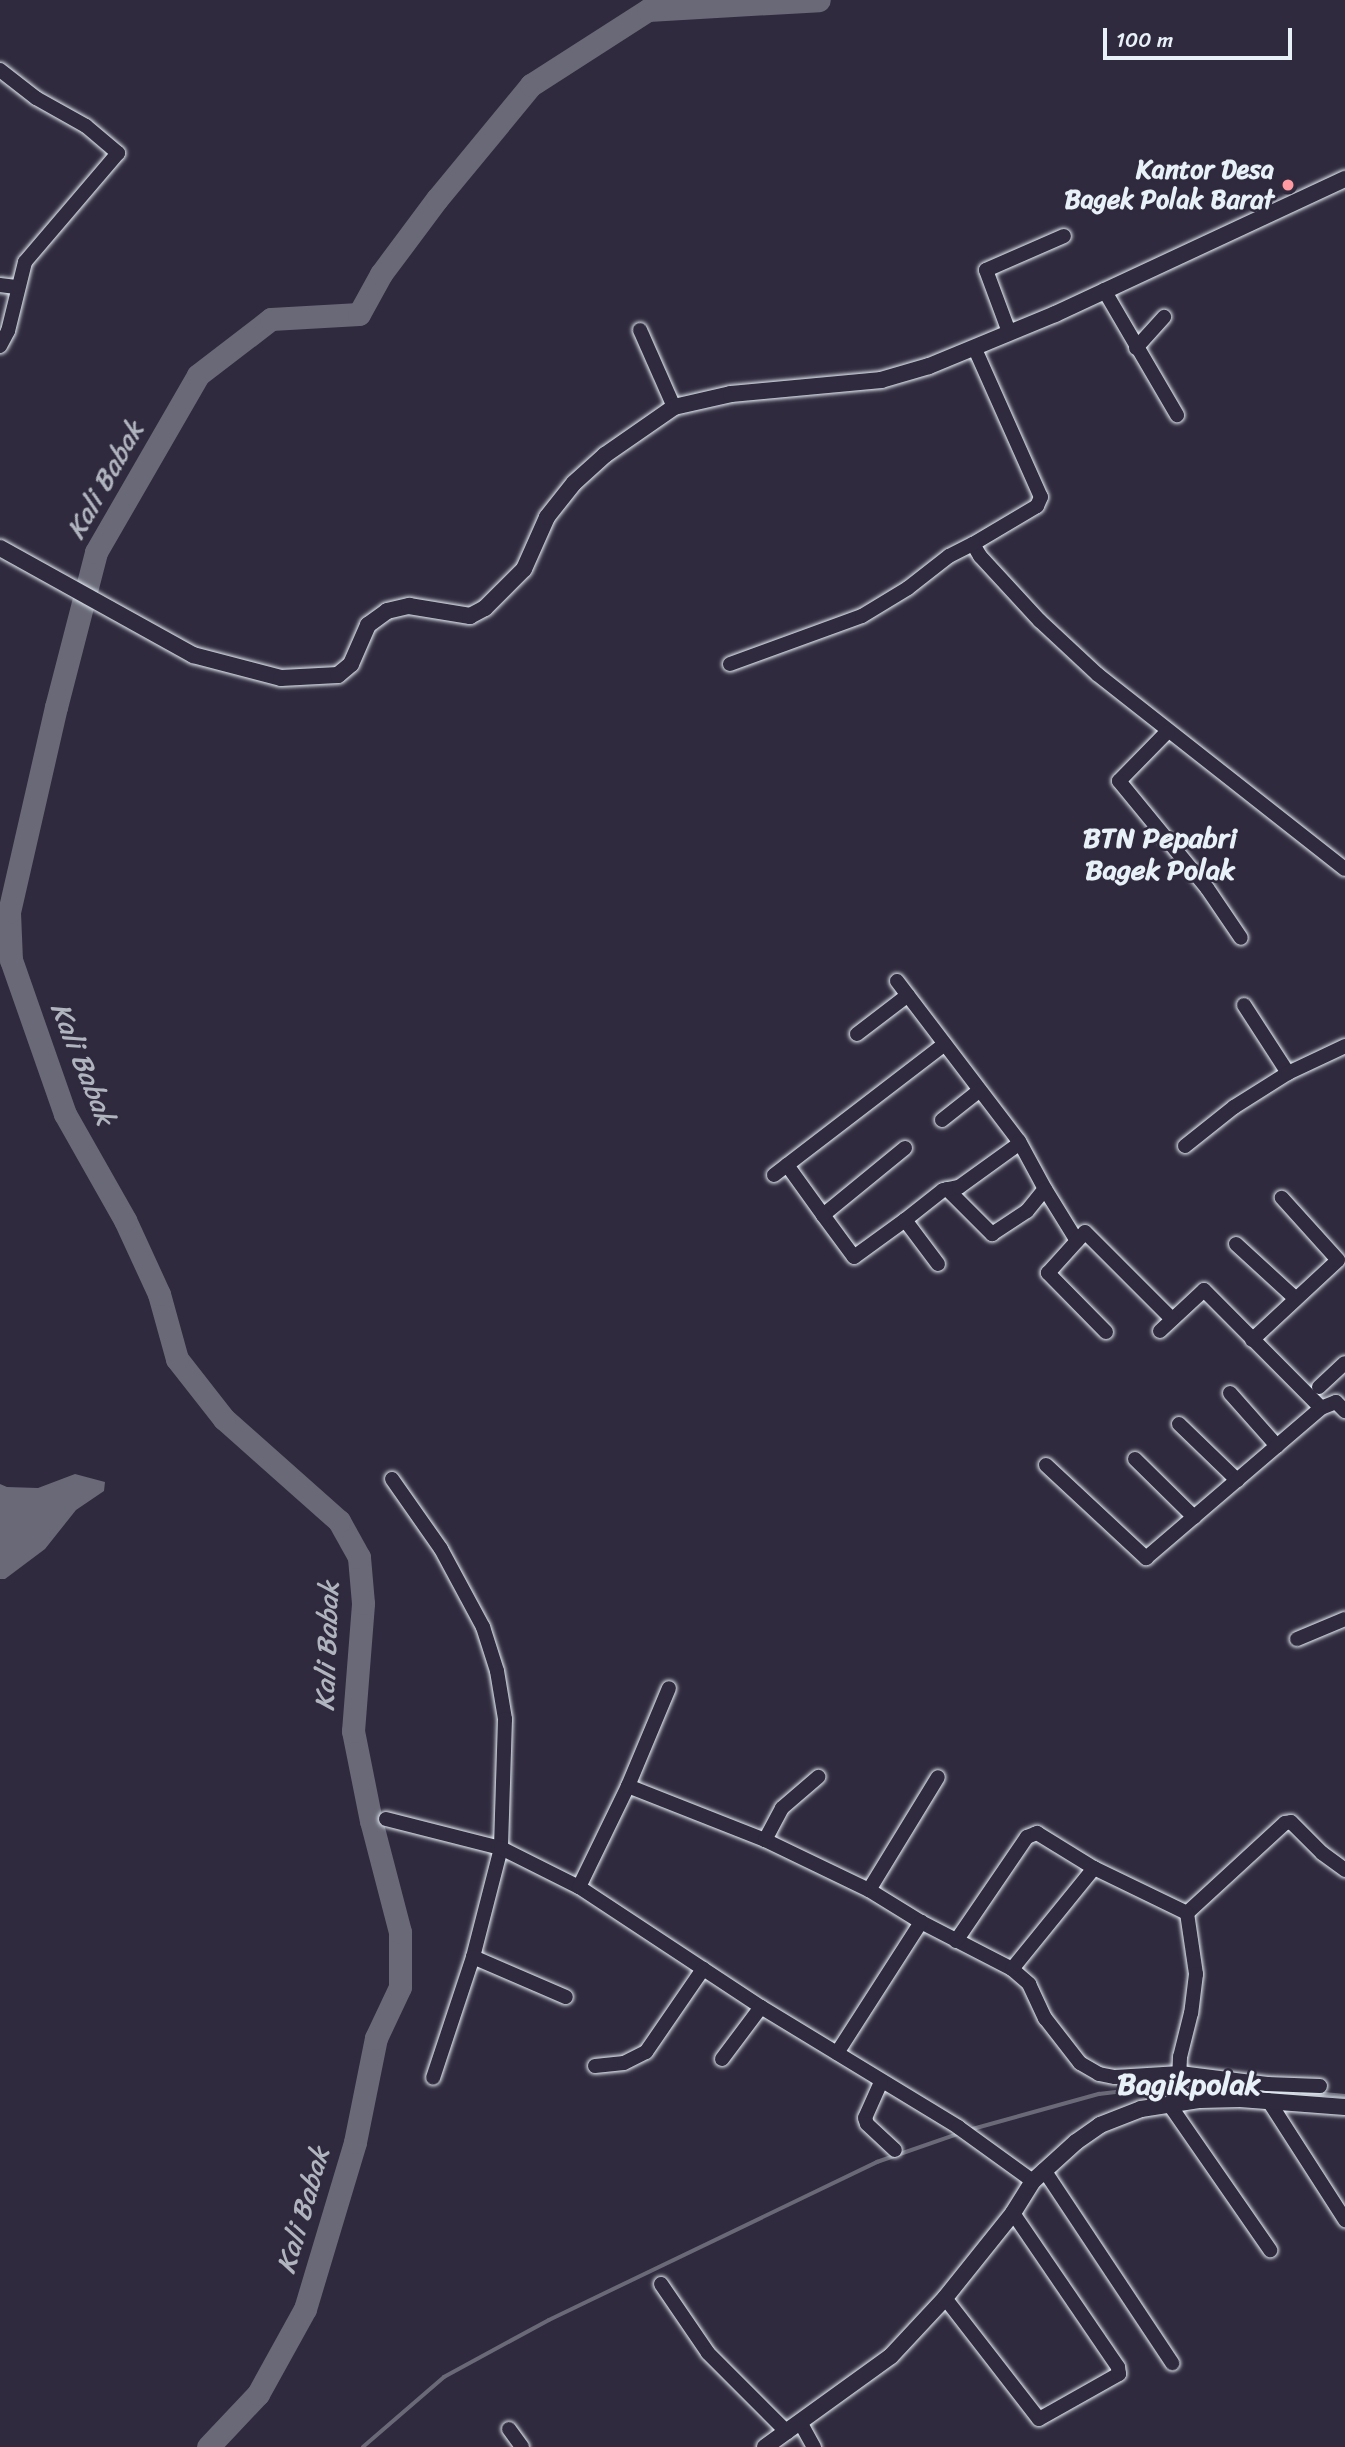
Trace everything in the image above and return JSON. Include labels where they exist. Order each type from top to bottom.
[{"type":"street","points":[[0,70],[36,98],[86,126],[118,153],[35,247],[25,262],[16,287],[12,314],[0,346]]},
{"type":"street","points":[[0,548],[123,615],[171,646],[233,668],[281,678],[338,675],[351,664],[362,635],[377,615],[409,606],[470,616],[492,603],[524,569],[547,517],[573,483],[605,455],[674,407],[731,394],[881,380],[975,349],[1345,179]]},
{"type":"street","points":[[1009,332],[986,270],[1063,236]]},
{"type":"street","points":[[0,285],[16,287]]},
{"type":"street","points":[[1104,289],[1177,415]]},
{"type":"street","points":[[1136,348],[1164,317]]},
{"type":"street","points":[[640,330],[674,407]]},
{"type":"street","points":[[730,664],[862,616],[908,589],[949,556],[1037,506],[1041,497],[975,349]]},
{"type":"street","points":[[972,544],[987,565],[1040,621],[1097,674],[1168,732],[1327,852],[1345,869]]},
{"type":"street","points":[[1168,732],[1119,781],[1207,888],[1241,938]]},
{"type":"street","points":[[897,981],[1020,1143],[1077,1241]]},
{"type":"street","points":[[857,1034],[908,995]]},
{"type":"street","points":[[1244,1005],[1288,1073]]},
{"type":"street","points":[[774,1175],[945,1044]]},
{"type":"street","points":[[1185,1146],[1234,1107],[1288,1073],[1345,1046]]},
{"type":"street","points":[[942,1120],[981,1090]]},
{"type":"street","points":[[787,1165],[854,1257],[947,1189],[959,1187],[1020,1143]]},
{"type":"street","points":[[822,1215],[905,1148]]},
{"type":"street","points":[[947,1189],[992,1234],[1027,1210],[1045,1189]]},
{"type":"street","points":[[1252,1340],[1338,1260],[1282,1198]]},
{"type":"street","points":[[905,1220],[938,1264]]},
{"type":"street","points":[[1106,1332],[1048,1273],[1085,1232],[1172,1320]]},
{"type":"street","points":[[1236,1244],[1296,1299]]},
{"type":"street","points":[[1160,1331],[1204,1290],[1321,1408]]},
{"type":"street","points":[[1319,1387],[1345,1363]]},
{"type":"street","points":[[1230,1393],[1277,1446]]},
{"type":"street","points":[[1046,1465],[1146,1559],[1321,1408],[1336,1402],[1345,1410]]},
{"type":"street","points":[[1179,1424],[1237,1480]]},
{"type":"street","points":[[1135,1459],[1194,1517]]},
{"type":"street","points":[[392,1479],[441,1549],[490,1644],[505,1719],[501,1848],[473,1957],[433,2078]]},
{"type":"street","points":[[1297,1639],[1344,1622]]},
{"type":"street","points":[[579,1887],[628,1786],[669,1688]]},
{"type":"street","points":[[765,1840],[782,1808],[818,1777]]},
{"type":"street","points":[[869,1890],[938,1777]]},
{"type":"street","points":[[628,1786],[765,1840],[869,1890],[921,1922],[1012,1969],[1029,1984],[1045,2018],[1080,2063],[1091,2071],[1227,2098],[1345,2107]]},
{"type":"street","points":[[386,1819],[501,1848],[579,1887],[761,2007],[1039,2176],[1172,2363]]},
{"type":"street","points":[[1187,1913],[1285,1823],[1291,1822],[1322,1853],[1345,1870]]},
{"type":"street","points":[[956,1941],[1031,1835],[1044,1835],[1094,1868],[1187,1913]]},
{"type":"street","points":[[1012,1969],[1094,1868]]},
{"type":"street","points":[[1187,1913],[1196,1974],[1177,2089],[1270,2250]]},
{"type":"street","points":[[837,2053],[921,1922]]},
{"type":"street","points":[[473,1957],[566,1997]]},
{"type":"street","points":[[595,2066],[624,2063],[646,2052],[703,1969]]},
{"type":"street","points":[[722,2059],[761,2007]]},
{"type":"street","points":[[881,2082],[865,2118],[867,2124],[895,2150]]},
{"type":"street","points":[[765,2447],[891,2356],[945,2298],[1039,2176],[1100,2125],[1141,2109],[1177,2089],[1268,2084],[1320,2086]]},
{"type":"street","points":[[1268,2100],[1345,2220]]},
{"type":"street","points":[[945,2298],[1039,2419],[1119,2374],[1118,2367],[1013,2213]]},
{"type":"street","points":[[661,2284],[708,2353],[814,2447]]},
{"type":"street","points":[[509,2429],[522,2447]]},
{"type":"water","points":[[75,1474],[105,1482],[104,1491],[76,1510],[45,1549],[5,1579],[0,1579],[0,1484],[7,1487],[38,1488]]},
{"type":"waterway","name":"Kali Babak","points":[[208,2447],[258,2394],[305,2309],[355,2142],[376,2038],[400,1987],[400,1932],[371,1821],[353,1731],[363,1603],[359,1557],[339,1521],[224,1419],[177,1359],[159,1294],[125,1220],[65,1114],[11,960],[9,912],[56,707],[96,552],[198,375],[271,319],[359,314],[381,274],[437,199],[531,85],[648,10],[819,0]]},
{"type":"waterway","points":[[969,2130],[1099,2094],[1176,2085]]},
{"type":"waterway","points":[[1184,2085],[1232,2086]]},
{"type":"waterway","points":[[1303,2092],[1345,2096]]},
{"type":"waterway","points":[[363,2447],[444,2377],[549,2320],[877,2162],[958,2134]]},
{"type":"place","name":"Kantor Desa Bagek Polak Barat","points":[[1288,185]]},
{"type":"district","name":"BTN Pepabri Bagek Polak","points":[[1160,854]]},
{"type":"district","name":"Bagikpolak","points":[[1189,2084]]}]
